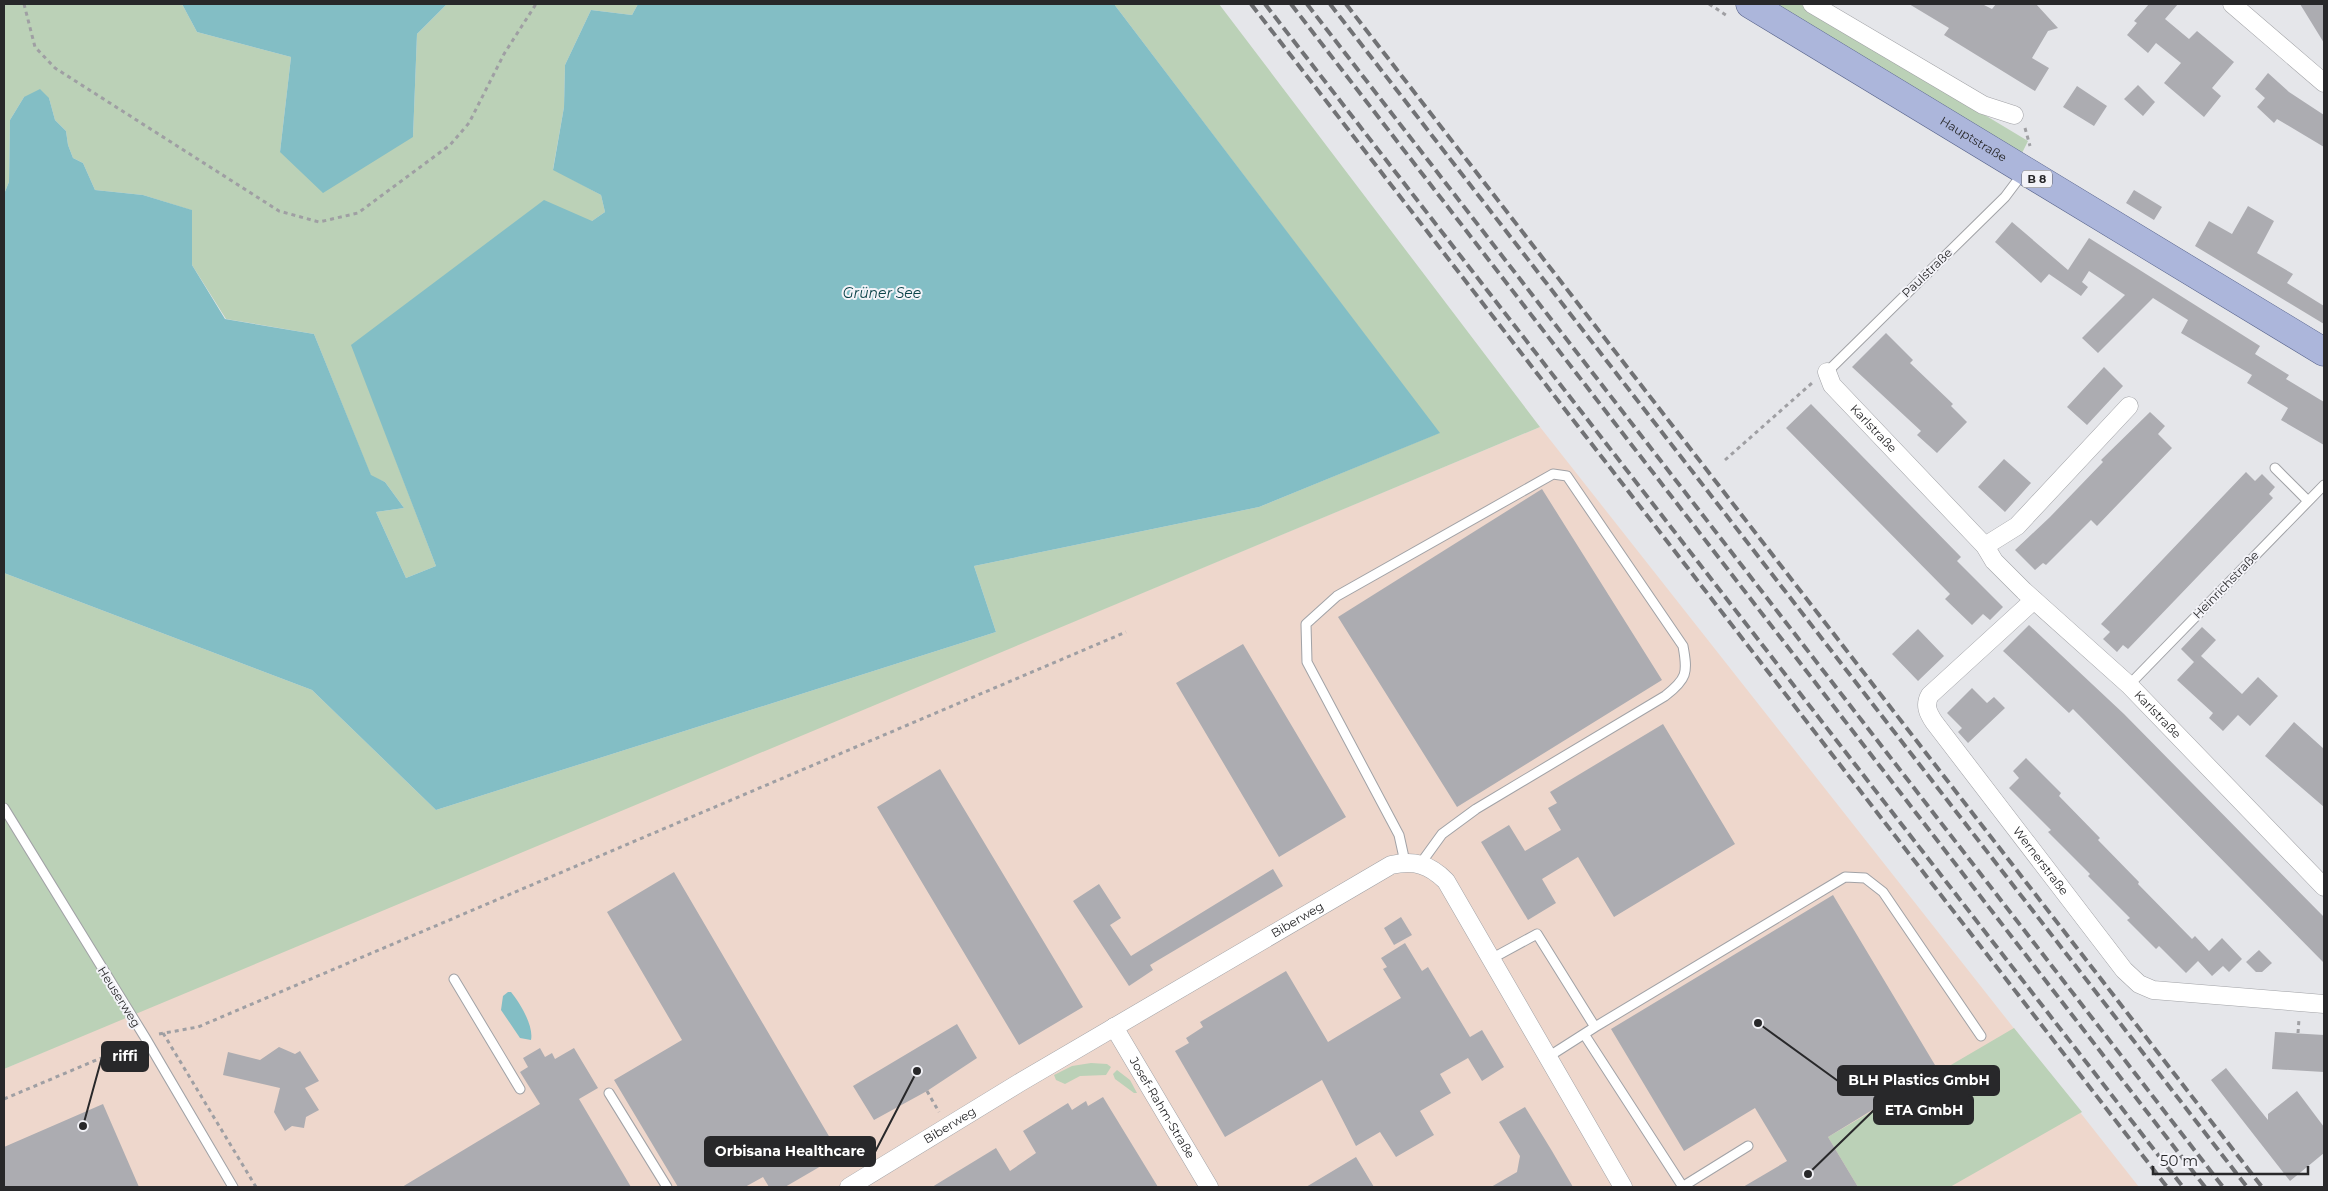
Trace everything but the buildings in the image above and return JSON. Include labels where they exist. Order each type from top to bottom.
[{"type":"main road","name":"Hauptstraße","points":[[1751,4],[2324,352]]},
{"type":"street","points":[[1812,4],[1983,104],[2014,115]]},
{"type":"street","points":[[2232,4],[2324,83]]},
{"type":"street","name":"Karlstraße","points":[[1827,372],[1832,385],[1985,546],[1994,561],[2034,600],[2129,685],[2324,887]]},
{"type":"street","points":[[1985,546],[2017,526],[2129,406]]},
{"type":"street","name":"Wernerstraße","points":[[2034,600],[1930,695],[1927,700],[1927,707],[1934,722],[2124,970],[2139,984],[2152,990],[2324,1004]]},
{"type":"street","points":[[1413,862],[1435,870],[1446,881],[1623,1187]]},
{"type":"street","name":"Biberweg","points":[[849,1187],[1114,1027],[1391,864],[1413,862]]},
{"type":"street","name":"Josef-Rahm-Straße","points":[[1114,1027],[1209,1187]]},
{"type":"lane","name":"Paulstraße","points":[[1827,372],[2005,197],[2024,171]]},
{"type":"lane","points":[[2275,468],[2308,501]]},
{"type":"lane","points":[[1553,474],[1567,476],[1684,646],[1687,669],[1680,684],[1665,696],[1476,809],[1442,834],[1413,862],[1307,662],[1306,624],[1337,596],[1553,474]]},
{"type":"lane","name":"Heinrichstraße","points":[[2129,685],[2324,485]]},
{"type":"lane","name":"Heuserweg","points":[[4,808],[146,1039],[233,1187]]},
{"type":"lane","points":[[1548,1057],[1845,877],[1865,878],[1883,892],[1982,1036]]},
{"type":"lane","points":[[1491,959],[1537,934],[1595,1027]]},
{"type":"lane","points":[[454,979],[520,1089]]},
{"type":"lane","points":[[1584,1034],[1682,1187],[1748,1146]]},
{"type":"lane","points":[[609,1093],[667,1187]]},
{"type":"path","points":[[24,4],[35,47],[55,68],[279,211],[319,222],[358,213],[450,145],[469,123],[504,54],[536,4]]},
{"type":"path","points":[[1725,460],[1827,372]]},
{"type":"path","points":[[4,1099],[146,1039],[163,1033],[198,1027],[1126,632]]},
{"type":"path","points":[[163,1033],[256,1187]]},
{"type":"shaded area","points":[[1540,427],[2139,1187],[4,1187],[4,1069],[129,1015]]},
{"type":"green space","points":[[4,4],[182,4],[197,32],[291,57],[280,152],[413,137],[417,34],[447,4],[638,4],[632,15],[591,10],[565,65],[564,107],[553,169],[601,195],[605,212],[592,221],[352,345],[436,566],[406,578],[376,512],[404,508],[385,482],[371,476],[314,334],[226,319],[192,265],[191,210],[143,195],[95,190],[83,163],[73,158],[68,145],[66,131],[55,120],[49,98],[24,97],[10,120],[9,182],[4,194]]},
{"type":"green space","points":[[1114,4],[1219,4],[1540,427],[4,1069],[4,573],[312,690],[436,810],[996,632],[974,566],[1259,507],[1439,433]]},
{"type":"green space","points":[[1780,4],[1800,4],[2028,141],[2022,153],[1781,8]]},
{"type":"green space","points":[[2014,1028],[2082,1112],[1950,1187],[1858,1187],[1828,1137]]},
{"type":"green space","points":[[1091,1063],[1107,1064],[1111,1067],[1106,1075],[1080,1076],[1065,1084],[1056,1080],[1054,1075],[1072,1066]]},
{"type":"green space","points":[[1117,1070],[1130,1080],[1137,1093],[1134,1093],[1115,1079],[1113,1074]]},
{"type":"water","points":[[182,4],[447,4],[417,34],[413,137],[323,193],[280,152],[291,57],[197,32]]},
{"type":"water","name":"Grüner See","points":[[638,4],[1114,4],[1440,433],[1259,507],[974,566],[996,632],[436,810],[312,690],[4,573],[4,194],[9,182],[10,120],[24,97],[40,89],[49,98],[55,120],[66,131],[68,145],[73,158],[83,163],[95,190],[143,195],[192,210],[192,265],[225,319],[314,334],[371,475],[385,482],[404,508],[376,512],[406,578],[436,566],[351,345],[544,200],[592,221],[605,212],[601,195],[553,170],[564,107],[565,65],[591,10],[632,15]]},
{"type":"water","points":[[511,992],[515,997],[526,1015],[531,1040],[520,1038],[501,1010],[503,996]]},
{"type":"railway","points":[[1251,4],[2167,1187]]},
{"type":"railway","points":[[1265,4],[2183,1187]]},
{"type":"railway","points":[[1291,4],[2205,1187]]},
{"type":"railway","points":[[1307,4],[2223,1187]]},
{"type":"railway","points":[[1330,4],[2247,1187]]},
{"type":"railway","points":[[1346,4],[2262,1187]]},
{"type":"place","name":"BLH Plastics GmbH","points":[[1758,1023]]},
{"type":"place","name":"Orbisana Healthcare","points":[[917,1071]]},
{"type":"place","name":"riffi","points":[[83,1126]]},
{"type":"place","name":"ETA GmbH","points":[[1808,1174]]}]
